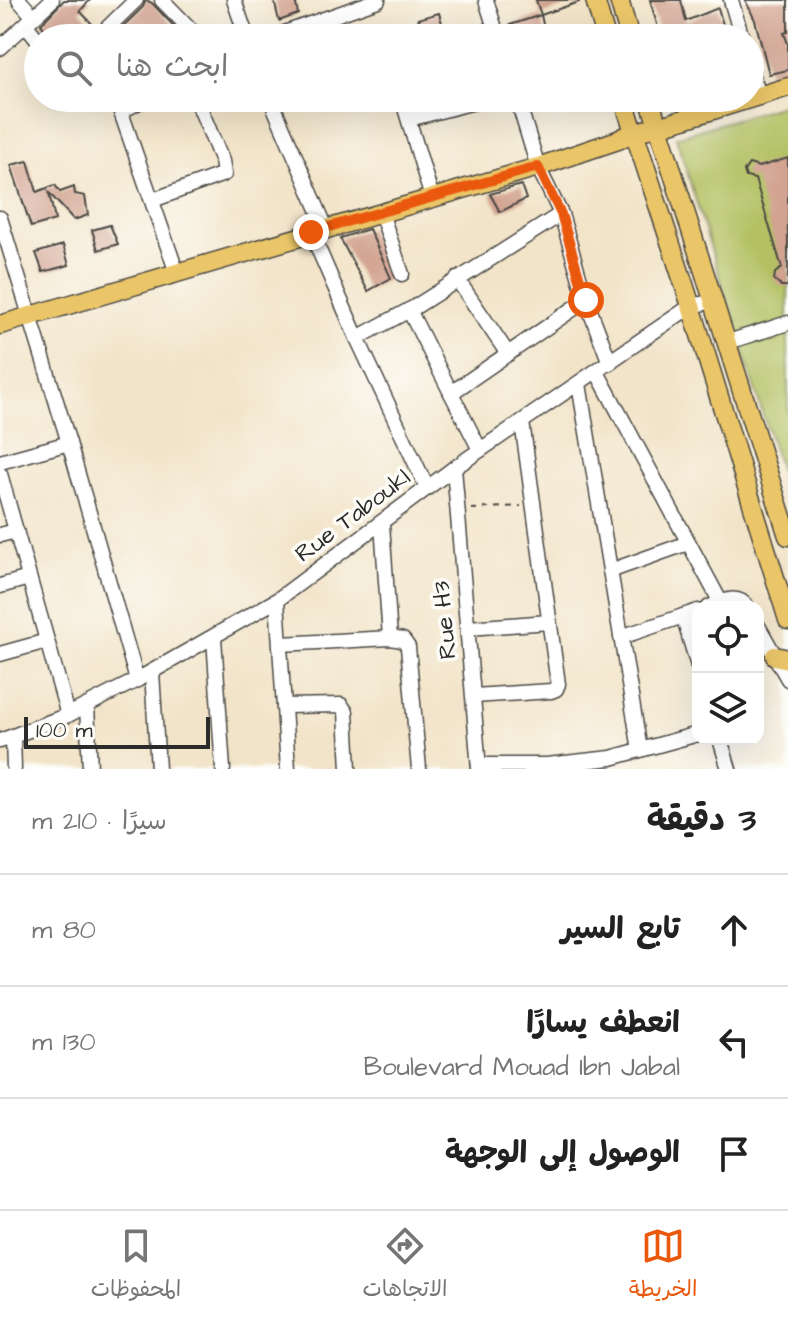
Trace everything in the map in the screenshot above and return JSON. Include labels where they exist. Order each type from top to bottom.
[{"type":"main road","points":[[595,0],[602,24]]},
{"type":"main road","points":[[619,0],[626,24]]},
{"type":"main road","points":[[764,94],[788,87]]},
{"type":"main road","points":[[628,112],[788,620]]},
{"type":"main road","points":[[653,112],[788,536]]},
{"type":"main road","points":[[0,325],[538,167],[634,132],[707,112]]},
{"type":"street","points":[[19,0],[31,24]]},
{"type":"street","points":[[27,24],[52,0]]},
{"type":"street","points":[[113,24],[136,0]]},
{"type":"street","points":[[162,0],[185,24]]},
{"type":"street","points":[[234,0],[242,24]]},
{"type":"street","points":[[310,24],[378,0]]},
{"type":"street","points":[[486,0],[492,24]]},
{"type":"street","points":[[731,0],[738,24]]},
{"type":"street","points":[[0,48],[24,26]]},
{"type":"street","points":[[122,112],[177,273]]},
{"type":"street","points":[[153,200],[224,174],[222,161],[202,112]]},
{"type":"street","points":[[279,112],[357,338],[427,488]]},
{"type":"street","points":[[407,112],[432,198]]},
{"type":"street","points":[[409,119],[436,112]]},
{"type":"street","points":[[521,112],[538,167],[561,214],[586,300],[610,363]]},
{"type":"street","points":[[381,213],[402,274]]},
{"type":"street","points":[[357,338],[409,310],[561,214]]},
{"type":"street","points":[[1,224],[69,443],[137,680]]},
{"type":"street","points":[[457,279],[508,354]]},
{"type":"street","points":[[451,393],[586,300]]},
{"type":"street","name":"Rue Taboukl","points":[[6,739],[87,706],[214,638],[277,600],[480,450],[691,306],[715,301]]},
{"type":"street","points":[[409,310],[480,450]]},
{"type":"street","points":[[728,342],[788,323]]},
{"type":"street","points":[[597,372],[688,543],[713,601]]},
{"type":"street","points":[[579,384],[640,750]]},
{"type":"street","points":[[474,696],[556,689],[558,679],[522,422]]},
{"type":"street","points":[[0,462],[69,443]]},
{"type":"street","name":"Rue H3","points":[[454,468],[479,767]]},
{"type":"street","points":[[0,474],[68,715]]},
{"type":"street","points":[[382,524],[390,638]]},
{"type":"street","points":[[0,535],[16,531]]},
{"type":"street","points":[[610,571],[688,543]]},
{"type":"street","points":[[0,586],[29,578]]},
{"type":"street","points":[[277,600],[288,769]]},
{"type":"street","points":[[621,637],[692,613]]},
{"type":"street","points":[[683,616],[692,646]]},
{"type":"street","points":[[468,628],[549,622]]},
{"type":"street","points":[[764,634],[781,657],[788,679]]},
{"type":"street","points":[[214,638],[223,769]]},
{"type":"street","points":[[281,644],[390,638],[403,640],[408,647],[419,769]]},
{"type":"street","points":[[0,654],[47,641]]},
{"type":"street","points":[[152,672],[158,769]]},
{"type":"street","points":[[284,706],[338,704],[344,708],[349,769]]},
{"type":"street","points":[[87,706],[90,769]]},
{"type":"street","points":[[479,767],[612,764],[640,750],[692,736]]},
{"type":"street","points":[[6,739],[14,769]]},
{"type":"street","points":[[722,745],[729,769]]},
{"type":"path","points":[[458,510],[533,505]]},
{"type":"green space","points":[[788,103],[788,495],[676,137]]},
{"type":"building","points":[[64,0],[90,0],[80,11],[92,24],[41,24]]},
{"type":"building","points":[[146,0],[152,3],[172,24],[125,24]]},
{"type":"building","points":[[274,0],[295,0],[298,14],[279,21]]},
{"type":"building","points":[[536,0],[579,0],[579,2],[541,15]]},
{"type":"building","points":[[650,0],[681,0],[686,21],[718,8],[723,24],[657,24]]},
{"type":"building","points":[[745,0],[788,0],[788,32],[784,33],[788,44],[788,70],[769,74],[764,55],[764,24],[756,24]]},
{"type":"building","points":[[439,13],[442,24],[420,24],[418,19]]},
{"type":"building","points":[[541,15],[543,24],[513,24]]},
{"type":"building","points":[[788,158],[788,286],[781,286],[774,280],[775,273],[782,268],[755,179],[746,177],[744,171],[749,164],[759,167]]},
{"type":"building","points":[[28,161],[37,192],[55,185],[60,192],[74,187],[75,194],[85,196],[88,215],[74,220],[49,193],[55,220],[31,227],[11,165]]},
{"type":"building","points":[[521,185],[526,199],[500,212],[490,194]]},
{"type":"building","points":[[110,225],[118,244],[98,250],[92,230]]},
{"type":"building","points":[[369,229],[391,278],[368,291],[340,238]]},
{"type":"building","points":[[63,245],[69,265],[43,272],[36,253]]},
{"type":"route","points":[[311,232],[538,167],[561,214],[586,300]]}]
